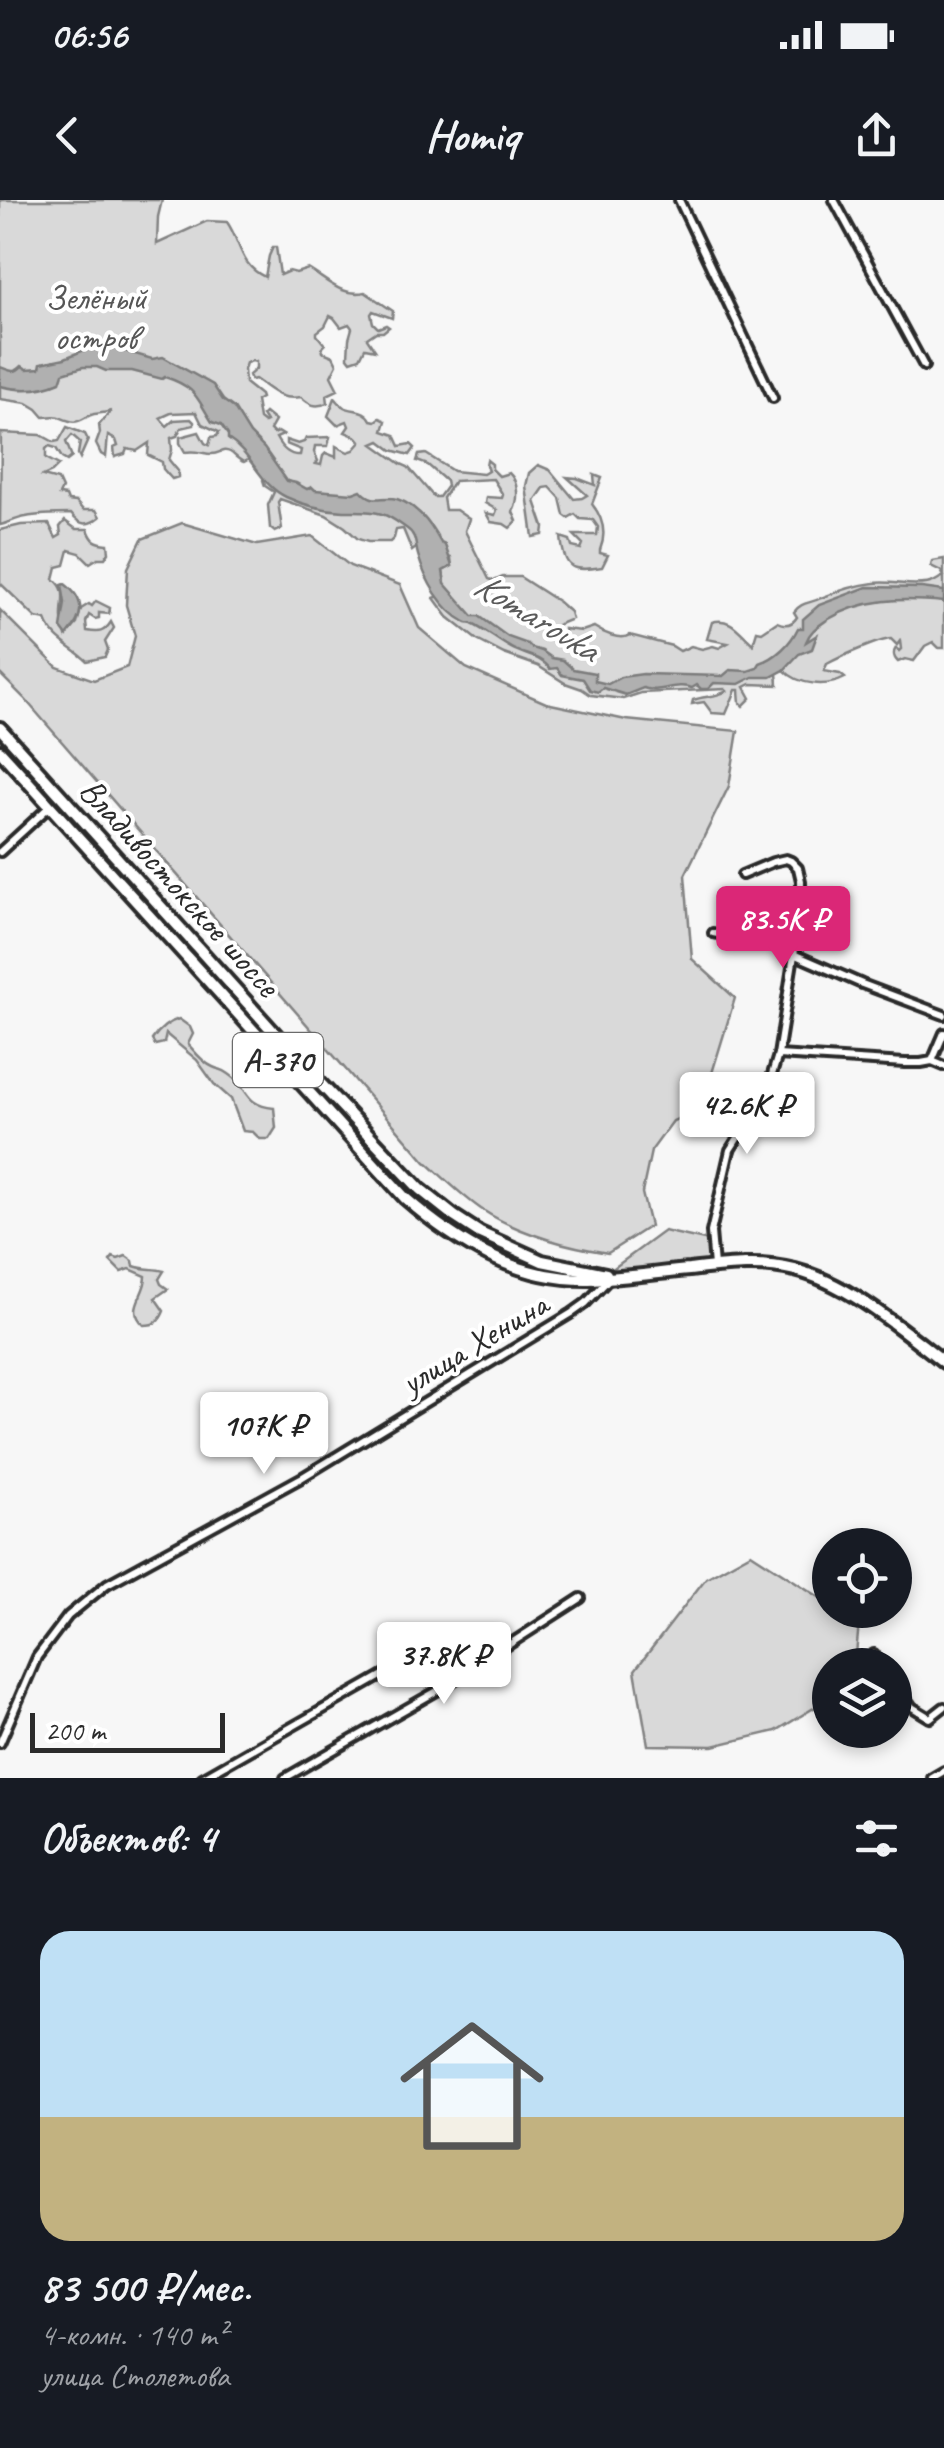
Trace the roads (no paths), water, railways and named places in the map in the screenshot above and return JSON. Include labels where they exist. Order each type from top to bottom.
[{"type":"highway","name":"Владивостокское шоссе","points":[[0,728],[402,1171],[480,1233],[542,1260],[611,1277]]},
{"type":"highway","name":"Владивостокское шоссе","points":[[0,751],[391,1183],[435,1224],[492,1258],[555,1278],[742,1265],[774,1266],[812,1275],[859,1300],[944,1362]]},
{"type":"highway","points":[[391,1183],[402,1181],[402,1171]]},
{"type":"street","points":[[679,200],[773,398]]},
{"type":"street","points":[[834,200],[924,366]]},
{"type":"street","points":[[0,852],[50,806]]},
{"type":"street","points":[[714,1267],[711,1232],[730,1150],[766,1094],[778,1055],[802,895],[798,868],[786,859],[742,875]]},
{"type":"street","points":[[713,933],[775,946],[944,1016]]},
{"type":"street","points":[[778,1055],[922,1064],[932,1060],[944,1034]]},
{"type":"street","points":[[932,1060],[944,1066]]},
{"type":"street","name":"улица Хенина","points":[[0,1742],[37,1657],[68,1616],[107,1584],[300,1478],[572,1314],[611,1277]]},
{"type":"street","points":[[285,1778],[438,1690],[581,1598]]},
{"type":"street","points":[[202,1778],[412,1658]]},
{"type":"street","points":[[912,1706],[930,1718],[944,1707]]},
{"type":"street","points":[[932,1778],[944,1771]]},
{"type":"park label","name":"Зелёный остров","points":[[96,317]]},
{"type":"water label","name":"Komarovka","points":[[537,616]]}]
